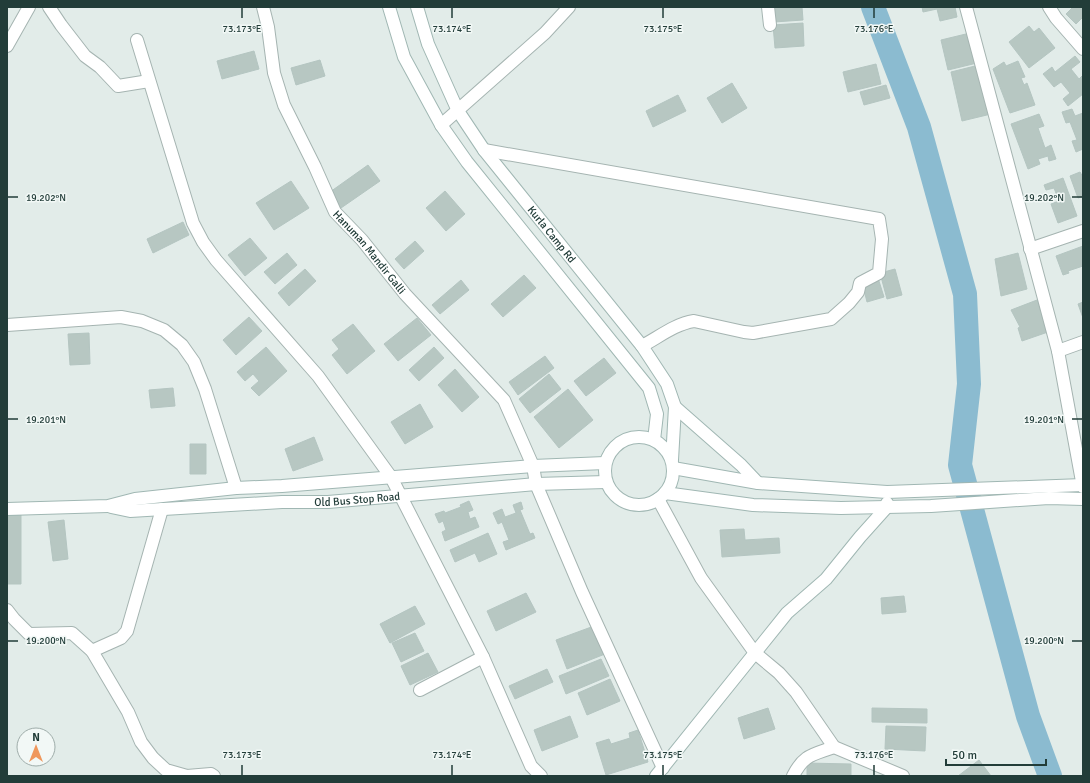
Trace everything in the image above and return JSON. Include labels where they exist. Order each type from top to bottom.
[{"type":"street","points":[[7,46],[11,27],[29,7]]},
{"type":"street","points":[[49,7],[85,56],[100,67],[118,86],[149,81]]},
{"type":"street","name":"Hanuman Mandir Galli","points":[[263,7],[268,27],[274,73],[284,105],[316,167],[335,212],[362,240],[410,299],[504,400],[533,466],[536,484],[660,772]]},
{"type":"street","name":"Kurla Camp Rd","points":[[389,7],[404,57],[441,126],[466,162],[649,388],[657,414],[654,440]]},
{"type":"street","name":"Kurla Camp Rd","points":[[417,7],[428,44],[458,112],[484,150],[642,346],[668,384],[675,407],[673,477],[662,496]]},
{"type":"street","points":[[768,7],[770,25]]},
{"type":"street","points":[[966,7],[1058,351],[1083,486],[932,492],[887,492],[758,483],[673,464],[662,445],[654,440],[637,436],[620,442],[611,451],[605,463],[606,482],[615,495],[628,504],[644,505],[662,496],[753,505],[886,508],[1020,500],[1083,499]]},
{"type":"street","points":[[1049,7],[1056,18],[1083,49]]},
{"type":"street","points":[[441,126],[545,33],[567,8]]},
{"type":"street","points":[[137,40],[193,223],[203,242],[216,260],[318,376],[391,477],[483,657],[531,766],[541,776]]},
{"type":"street","points":[[484,150],[879,219],[882,239],[879,273],[860,283],[858,292],[849,303],[831,319],[753,333],[694,321],[686,322],[642,346]]},
{"type":"street","points":[[1030,248],[1083,231]]},
{"type":"street","points":[[7,325],[121,317],[142,321],[164,330],[182,345],[194,362],[205,389],[236,488]]},
{"type":"street","points":[[1058,351],[1083,342]]},
{"type":"street","points":[[675,407],[741,465],[758,483]]},
{"type":"street","name":"Old Bus Stop Road","points":[[7,509],[108,506],[135,499],[236,488],[282,486],[533,466],[605,463]]},
{"type":"street","name":"Old Bus Stop Road","points":[[108,506],[130,511],[282,502],[328,502],[536,484],[606,482]]},
{"type":"street","points":[[282,486],[282,502]]},
{"type":"street","points":[[660,772],[754,652],[787,613],[826,579],[886,508],[887,492]]},
{"type":"street","points":[[662,496],[701,578],[754,652],[792,687],[834,747],[903,776]]},
{"type":"street","points":[[92,651],[121,638],[127,631],[162,509]]},
{"type":"street","points":[[7,610],[29,634],[72,633],[92,651],[128,712],[141,742],[153,758],[166,770],[187,776],[211,774],[214,776]]},
{"type":"street","points":[[420,690],[483,657]]},
{"type":"street","points":[[793,776],[799,764],[806,757],[834,747]]},
{"type":"building","points":[[773,7],[802,7],[803,20],[774,22]]},
{"type":"building","points":[[922,7],[955,7],[957,17],[940,21],[937,9],[923,12]]},
{"type":"building","points":[[1073,7],[1083,7],[1083,17],[1076,24],[1066,14]]},
{"type":"building","points":[[803,23],[804,46],[775,48],[773,25]]},
{"type":"building","points":[[1029,26],[1034,32],[1039,28],[1055,48],[1029,68],[1009,42]]},
{"type":"building","points":[[970,33],[977,63],[948,70],[941,40]]},
{"type":"building","points":[[254,51],[259,69],[222,79],[217,61]]},
{"type":"building","points":[[1075,56],[1080,62],[1071,69],[1079,79],[1083,75],[1083,94],[1068,106],[1063,99],[1070,93],[1061,82],[1054,87],[1043,74],[1052,67],[1055,72]]},
{"type":"building","points":[[320,60],[325,76],[296,85],[291,68]]},
{"type":"building","points":[[1018,61],[1025,77],[1021,78],[1024,85],[1027,83],[1035,105],[1010,113],[993,69],[1004,62],[1006,66]]},
{"type":"building","points":[[876,64],[881,84],[848,92],[843,72]]},
{"type":"building","points":[[979,65],[991,114],[962,121],[951,72]]},
{"type":"building","points":[[732,83],[747,108],[722,123],[707,98]]},
{"type":"building","points":[[886,85],[890,98],[864,105],[860,92]]},
{"type":"building","points":[[678,95],[686,111],[653,127],[646,111]]},
{"type":"building","points":[[1072,109],[1075,116],[1083,113],[1083,149],[1076,152],[1072,141],[1077,140],[1070,122],[1066,123],[1062,112]]},
{"type":"building","points":[[1039,114],[1044,126],[1038,128],[1045,148],[1051,145],[1056,159],[1049,161],[1048,156],[1038,159],[1040,164],[1028,169],[1011,124]]},
{"type":"building","points":[[368,165],[380,181],[341,208],[330,192]]},
{"type":"building","points":[[1080,172],[1083,177],[1083,196],[1078,198],[1070,176]]},
{"type":"building","points":[[1063,178],[1077,216],[1058,223],[1051,204],[1059,201],[1054,188],[1046,190],[1044,185]]},
{"type":"building","points":[[291,181],[309,208],[274,230],[256,203]]},
{"type":"building","points":[[445,191],[465,214],[446,231],[426,208]]},
{"type":"building","points":[[183,222],[189,235],[153,253],[147,239]]},
{"type":"building","points":[[250,238],[267,258],[245,276],[228,255]]},
{"type":"building","points":[[415,241],[424,251],[404,269],[395,259]]},
{"type":"building","points":[[1083,246],[1083,266],[1068,271],[1069,273],[1063,275],[1056,256]]},
{"type":"building","points":[[287,253],[297,265],[275,284],[264,272]]},
{"type":"building","points":[[1018,253],[1027,289],[1001,296],[995,259]]},
{"type":"building","points":[[305,269],[316,281],[289,306],[278,293]]},
{"type":"building","points":[[895,269],[902,295],[887,299],[880,273]]},
{"type":"building","points":[[524,275],[536,288],[503,317],[491,304]]},
{"type":"building","points":[[878,278],[884,297],[867,302],[862,282]]},
{"type":"building","points":[[461,280],[469,290],[440,314],[432,305]]},
{"type":"building","points":[[1037,300],[1048,332],[1022,341],[1018,328],[1020,327],[1011,310]]},
{"type":"building","points":[[1083,302],[1083,318],[1078,304]]},
{"type":"building","points":[[249,317],[262,331],[236,355],[223,340]]},
{"type":"building","points":[[417,318],[431,335],[398,361],[384,344]]},
{"type":"building","points":[[353,324],[375,351],[347,374],[332,355],[339,349],[332,340]]},
{"type":"building","points":[[89,333],[90,364],[70,365],[68,334]]},
{"type":"building","points":[[266,347],[287,371],[259,396],[251,388],[259,381],[253,374],[245,381],[237,372]]},
{"type":"building","points":[[434,347],[444,358],[419,381],[409,370]]},
{"type":"building","points":[[545,356],[554,368],[518,395],[509,382]]},
{"type":"building","points":[[604,358],[616,373],[586,396],[574,381]]},
{"type":"building","points":[[455,369],[479,397],[462,412],[438,385]]},
{"type":"building","points":[[549,374],[561,389],[530,413],[519,399]]},
{"type":"building","points":[[173,388],[175,406],[151,408],[149,390]]},
{"type":"building","points":[[568,389],[593,420],[559,448],[534,417]]},
{"type":"building","points":[[420,404],[433,427],[405,444],[391,422]]},
{"type":"building","points":[[314,437],[323,460],[293,471],[285,449]]},
{"type":"building","points":[[190,444],[206,444],[206,474],[190,474]]},
{"type":"building","points":[[469,501],[473,510],[468,512],[470,519],[475,517],[479,527],[445,541],[442,532],[446,530],[443,521],[439,523],[435,514],[444,511],[445,513],[461,507],[460,505]]},
{"type":"building","points":[[521,502],[523,509],[520,510],[530,534],[533,533],[535,538],[506,550],[503,542],[509,540],[502,522],[498,524],[493,513],[502,509],[505,517],[516,513],[513,505]]},
{"type":"building","points":[[7,513],[21,513],[21,584],[7,584]]},
{"type":"building","points":[[64,520],[68,559],[53,561],[48,522]]},
{"type":"building","points":[[744,529],[745,540],[779,538],[780,553],[722,557],[720,530]]},
{"type":"building","points":[[488,533],[497,554],[479,562],[475,553],[455,562],[450,550]]},
{"type":"building","points":[[526,593],[536,612],[496,631],[487,611]]},
{"type":"building","points":[[904,596],[906,612],[882,614],[881,598]]},
{"type":"building","points":[[415,606],[425,624],[390,643],[380,624]]},
{"type":"building","points":[[594,626],[605,654],[567,669],[556,640]]},
{"type":"building","points":[[415,633],[424,651],[401,662],[392,643]]},
{"type":"building","points":[[428,653],[438,672],[410,685],[401,666]]},
{"type":"building","points":[[601,659],[609,676],[566,694],[559,676]]},
{"type":"building","points":[[547,669],[553,682],[515,699],[509,686]]},
{"type":"building","points":[[610,679],[620,701],[587,715],[578,693]]},
{"type":"building","points":[[768,708],[775,729],[744,739],[738,718]]},
{"type":"building","points":[[872,708],[927,709],[927,723],[872,722]]},
{"type":"building","points":[[570,716],[578,737],[542,751],[534,730]]},
{"type":"building","points":[[886,726],[926,727],[925,751],[885,749]]},
{"type":"building","points":[[638,730],[648,762],[606,775],[596,743],[609,739],[611,744],[630,738],[629,733]]},
{"type":"building","points":[[979,760],[991,776],[958,776]]},
{"type":"building","points":[[807,763],[851,764],[851,776],[807,776]]},
{"type":"waterway","points":[[873,7],[919,127],[965,294],[969,384],[960,465],[1028,716],[1050,776]]}]
